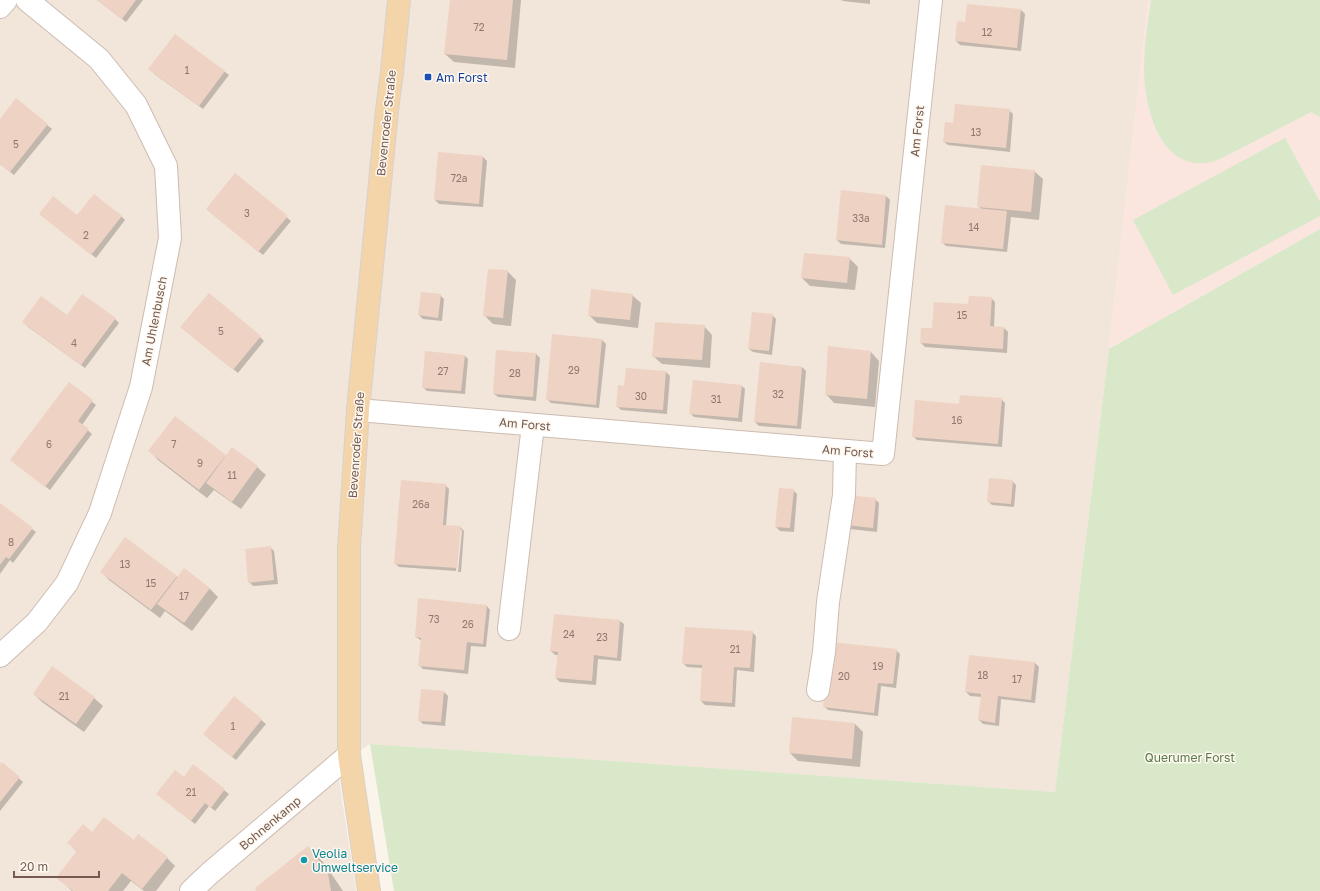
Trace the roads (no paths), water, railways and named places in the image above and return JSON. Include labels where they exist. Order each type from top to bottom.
[{"type":"main road","name":"Bevenroder Straße","points":[[369,891],[349,755],[349,548],[358,410],[399,0]]},
{"type":"street","points":[[0,7],[6,0]]},
{"type":"street","name":"Am Uhlenbusch","points":[[0,656],[37,622],[67,583],[100,513],[141,387],[170,238],[166,166],[136,105],[99,59],[28,0]]},
{"type":"street","name":"Am Forst","points":[[358,410],[883,454],[931,0]]},
{"type":"street","points":[[508,629],[533,425]]},
{"type":"street","points":[[818,690],[824,652],[828,602],[844,496],[845,451]]},
{"type":"street","name":"Bohnenkamp","points":[[191,891],[212,882],[349,755]]},
{"type":"place","name":"Am Forst","points":[[428,77]]},
{"type":"place","name":"Veolia Umweltservice","points":[[304,860]]},
{"type":"park label","name":"Querumer Forst","points":[[1190,757]]}]
